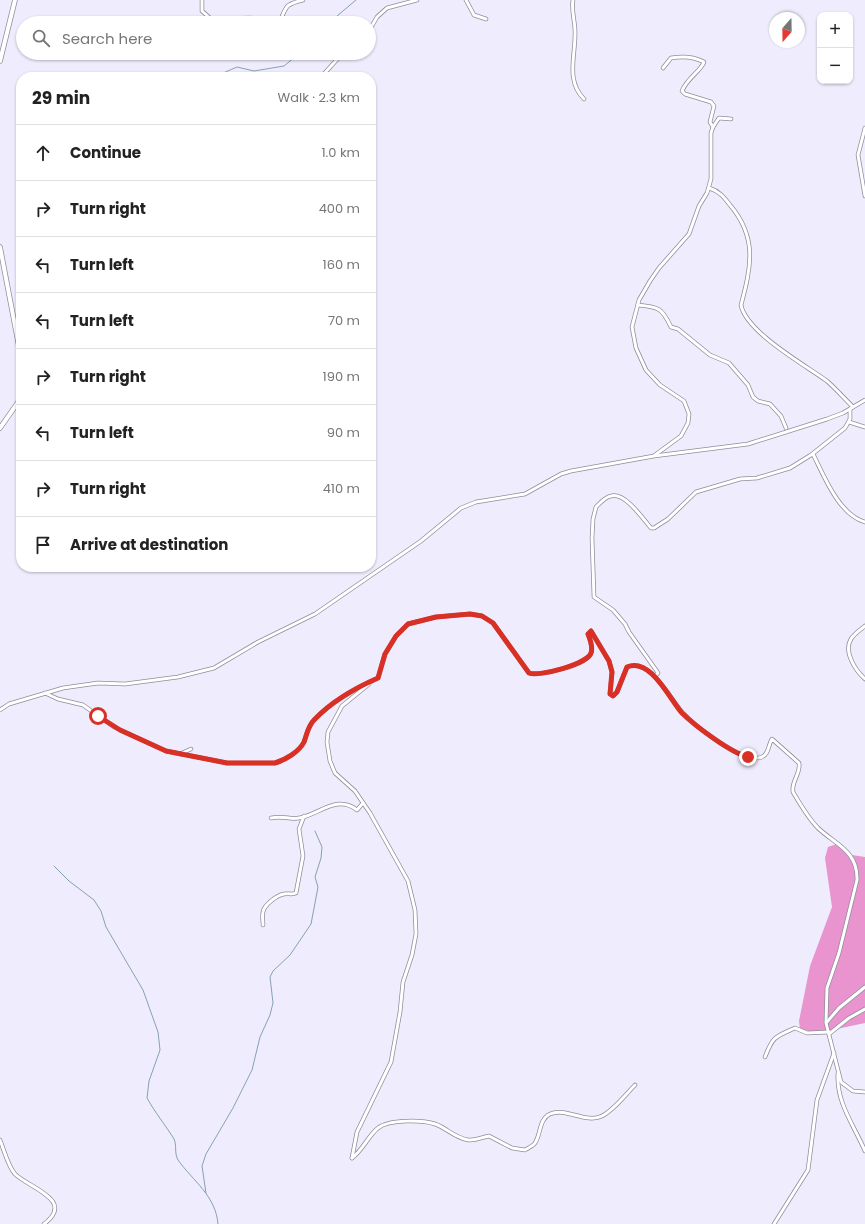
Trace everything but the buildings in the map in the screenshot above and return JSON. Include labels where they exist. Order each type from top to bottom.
[{"type":"main road","points":[[0,61],[16,0]]},
{"type":"main road","points":[[0,247],[16,332]]},
{"type":"main road","points":[[0,428],[16,405]]},
{"type":"street","points":[[202,0],[202,11],[208,16]]},
{"type":"street","points":[[282,16],[285,7],[291,3],[303,0]]},
{"type":"street","points":[[376,19],[387,8],[417,0]]},
{"type":"street","points":[[466,0],[474,15],[486,19]]},
{"type":"street","points":[[573,0],[575,29],[572,63],[574,84],[578,93],[584,99]]},
{"type":"street","points":[[0,43],[5,41]]},
{"type":"street","points":[[654,456],[681,436],[688,423],[689,414],[684,401],[660,385],[646,370],[632,335],[632,326],[638,305],[659,268],[689,234],[709,188],[712,164],[713,127],[710,122],[714,106],[711,102],[685,94],[682,91],[687,80],[702,66],[704,62],[691,57],[677,57],[671,58],[663,68]]},
{"type":"street","points":[[325,72],[336,60]]},
{"type":"street","points":[[713,127],[719,118],[731,119]]},
{"type":"street","points":[[865,128],[858,155],[865,196]]},
{"type":"street","points":[[655,676],[658,673],[625,624],[613,610],[594,597],[592,519],[596,507],[611,496],[618,496],[628,502],[651,528],[654,528],[668,519],[696,492],[740,479],[757,478],[790,468],[813,454],[843,430],[849,422],[851,408],[826,380],[762,336],[743,311],[741,306],[750,258],[748,238],[742,219],[721,194],[709,188]]},
{"type":"street","points":[[638,305],[655,306],[663,311],[671,327],[678,329],[710,354],[729,363],[748,385],[753,397],[758,401],[770,404],[781,416],[786,428]]},
{"type":"street","points":[[0,710],[9,704],[63,688],[98,683],[125,684],[178,677],[214,668],[258,642],[315,614],[422,541],[452,514],[470,503],[525,494],[561,474],[571,471],[654,456],[748,444],[827,419],[865,400]]},
{"type":"street","points":[[849,422],[865,427]]},
{"type":"street","points":[[813,454],[820,472],[831,487],[838,503],[854,516],[865,522]]},
{"type":"street","points":[[45,693],[58,699],[83,706],[120,730],[166,751],[232,764],[275,763],[281,762],[302,746],[312,721],[334,702],[364,684],[378,678],[385,654],[396,636],[408,624],[436,617],[470,614],[482,616],[493,623],[529,673],[533,675],[544,674],[578,663],[589,656],[592,651],[588,634],[591,631],[609,661],[612,672],[611,696],[617,692],[627,667],[636,666],[655,676],[681,712],[734,752],[754,759],[762,757],[767,752],[772,739],[797,761],[800,767],[792,787],[798,800],[818,827],[845,849],[856,864],[857,880],[838,953],[827,988],[826,1023],[841,1082],[846,1088],[852,1091],[865,1092]]},
{"type":"street","points":[[865,626],[850,640],[848,649],[849,655],[857,670],[865,679]]},
{"type":"street","points":[[372,681],[342,706],[327,737],[332,768],[355,791],[408,881],[415,910],[414,943],[403,982],[394,1054],[357,1132],[352,1158],[362,1149],[378,1128],[390,1122],[402,1121],[435,1124],[451,1134],[471,1140],[489,1136],[512,1148],[525,1150],[535,1143],[543,1121],[549,1114],[562,1112],[586,1117],[600,1117],[606,1114],[635,1085]]},
{"type":"street","points":[[178,754],[191,749]]},
{"type":"street","points":[[271,818],[283,816],[299,818],[309,816],[330,805],[348,806],[357,810],[362,803]]},
{"type":"street","points":[[263,925],[263,911],[267,905],[283,894],[296,893],[303,856],[299,829],[304,816]]},
{"type":"street","points":[[826,1023],[839,1008],[865,987]]},
{"type":"street","points":[[765,1057],[771,1041],[778,1036],[795,1028],[807,1033],[829,1033],[849,1018],[865,1009]]},
{"type":"street","points":[[774,1224],[808,1170],[817,1100],[834,1053]]},
{"type":"street","points":[[838,1070],[837,1080],[847,1117],[859,1137],[865,1151]]},
{"type":"street","points":[[0,1140],[14,1173],[46,1194],[55,1203],[55,1211],[52,1218],[44,1224]]},
{"type":"shaded area","points":[[839,843],[852,855],[865,857],[865,1023],[818,1033],[800,1029],[799,1021],[810,966],[832,907],[825,858],[828,847]]},
{"type":"waterway","points":[[337,16],[356,0]]},
{"type":"waterway","points":[[226,72],[237,67],[254,71],[284,66],[291,60]]},
{"type":"waterway","points":[[206,1193],[202,1166],[206,1154],[233,1108],[252,1070],[260,1037],[270,1015],[273,1003],[270,977],[273,971],[290,955],[311,924],[318,887],[315,877],[321,858],[322,847],[315,831]]},
{"type":"waterway","points":[[54,866],[69,881],[94,900],[101,911],[106,927],[143,990],[158,1032],[160,1050],[149,1081],[147,1098],[174,1139],[178,1160],[203,1189],[213,1205],[218,1224]]},
{"type":"route","points":[[98,716],[114,727],[166,751],[227,763],[238,764],[281,762],[298,751],[302,746],[312,721],[321,713],[334,702],[364,684],[378,678],[385,654],[396,636],[408,624],[436,617],[470,614],[482,616],[493,623],[529,673],[533,675],[544,674],[578,663],[589,656],[592,651],[588,633],[591,631],[609,661],[612,672],[611,696],[615,695],[617,692],[627,667],[636,666],[646,670],[655,676],[663,685],[681,712],[734,752],[748,757]]}]
